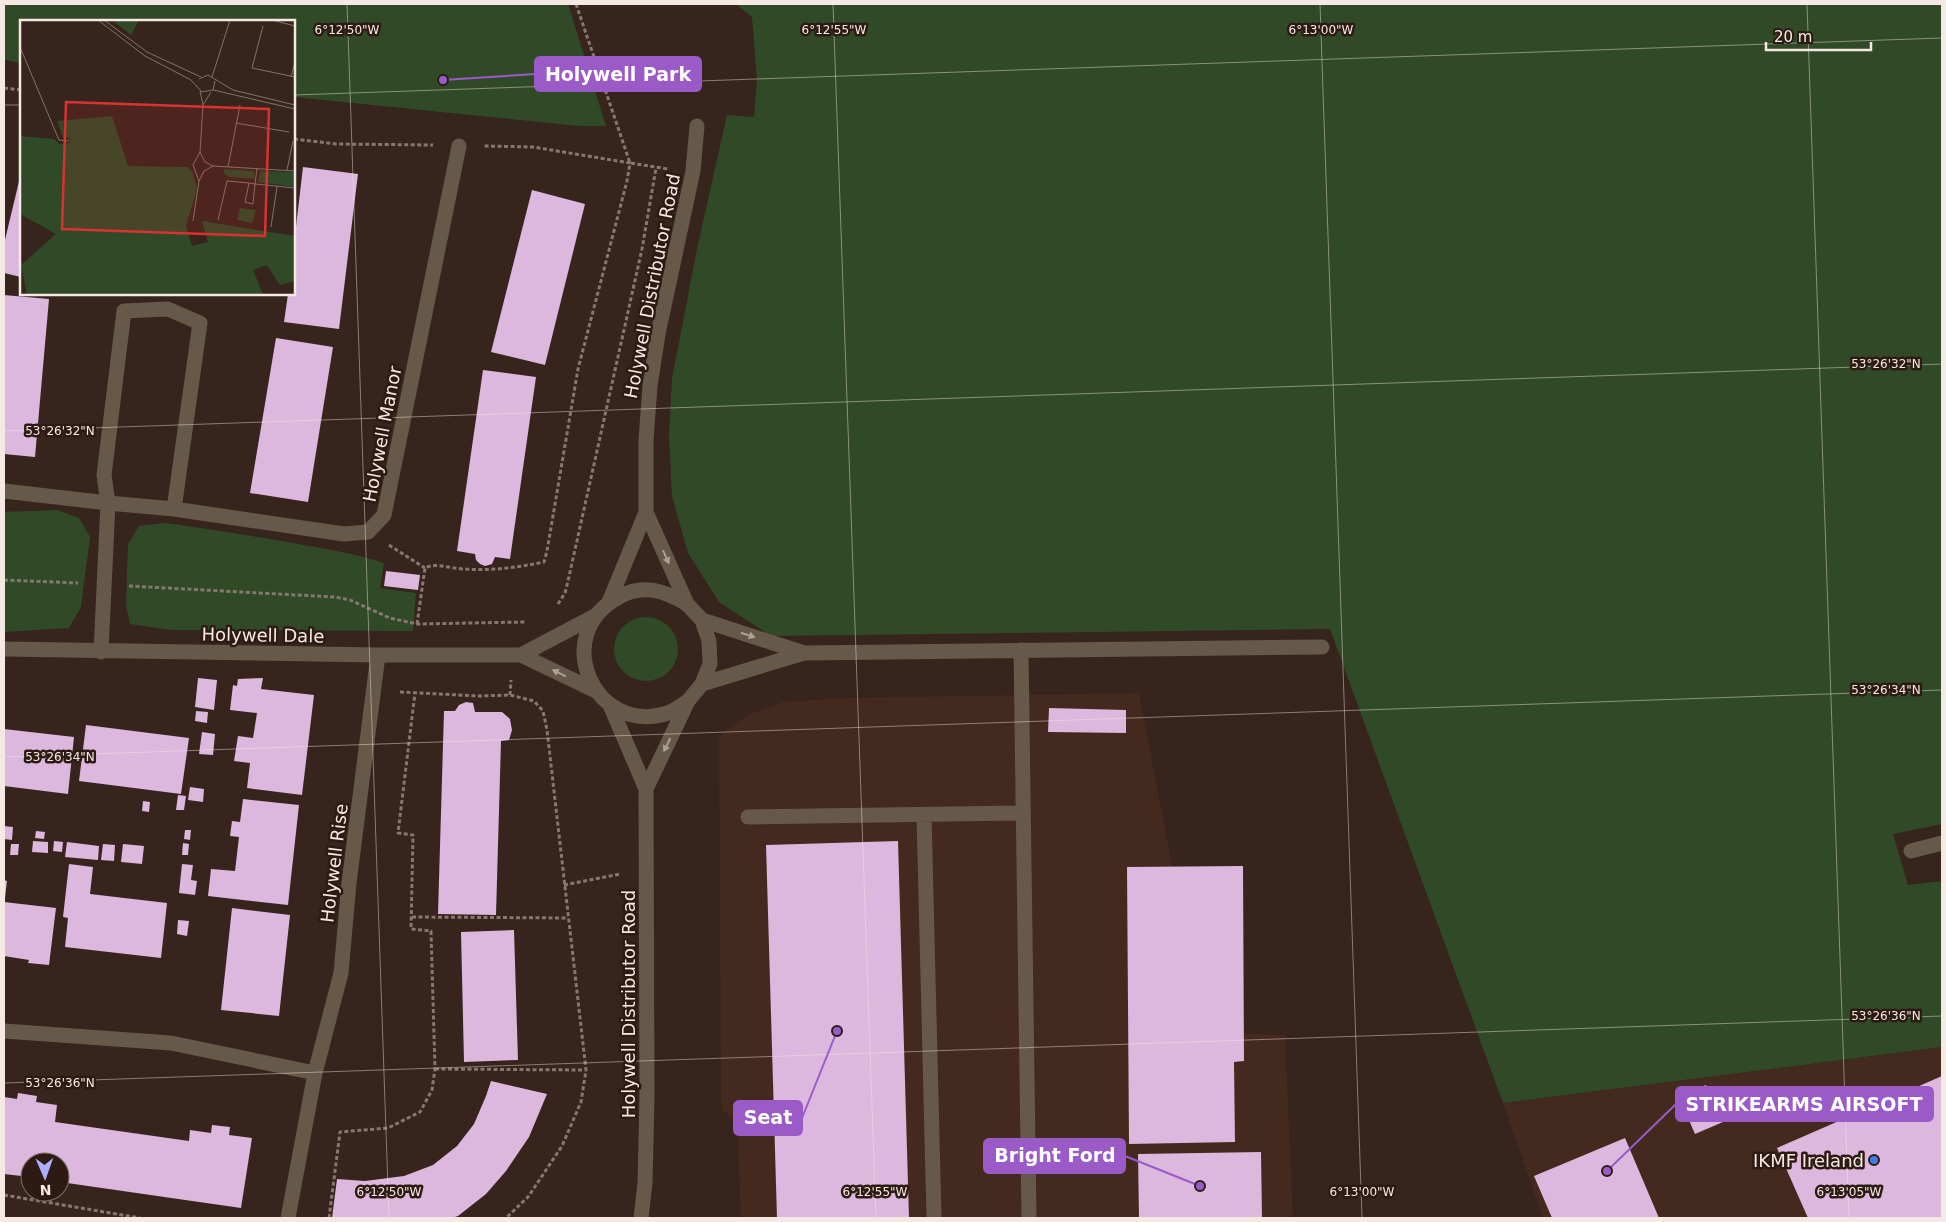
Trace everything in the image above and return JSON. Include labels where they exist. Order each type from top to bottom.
[{"type":"street","name":"Holywell Distributor Road","points":[[609,602],[646,512],[646,440],[650,386],[658,334],[693,171],[697,126]]},
{"type":"street","name":"Holywell Manor","points":[[368,532],[384,515],[459,146]]},
{"type":"street","points":[[101,652],[108,503],[104,475],[124,311],[168,309],[200,323],[174,508]]},
{"type":"street","points":[[4,491],[108,503],[174,508],[344,534],[368,532]]},
{"type":"street","name":"Holywell Distributor Road","points":[[646,512],[687,604]]},
{"type":"street","name":"Holywell Distributor Road","points":[[646,789],[688,701],[702,684],[710,664],[709,641],[702,620],[687,604],[668,593],[646,590],[626,592],[609,602],[595,616],[586,634],[583,654],[586,674],[596,691],[610,705],[628,714],[648,717],[669,712],[688,701]]},
{"type":"street","name":"Holywell Dale","points":[[521,655],[595,616]]},
{"type":"street","points":[[702,620],[804,653]]},
{"type":"street","points":[[702,684],[804,653],[1322,647]]},
{"type":"street","name":"Holywell Dale","points":[[4,649],[101,652],[521,655],[596,691]]},
{"type":"street","points":[[1021,650],[1029,1218]]},
{"type":"street","name":"Holywell Rise","points":[[288,1218],[315,1073],[341,973],[349,883],[378,655]]},
{"type":"street","name":"Holywell Distributor Road","points":[[610,705],[646,789],[647,1097],[645,1183],[642,1218]]},
{"type":"street","points":[[748,817],[1023,813]]},
{"type":"street","points":[[924,815],[934,1218]]},
{"type":"street","points":[[1911,851],[1942,843]]},
{"type":"street","points":[[4,1031],[171,1043],[315,1073]]},
{"type":"path","points":[[425,568],[431,565],[468,570],[505,568],[544,562],[547,551],[578,370],[630,163],[576,4]]},
{"type":"path","points":[[4,88],[20,90]]},
{"type":"path","points":[[295,139],[336,144],[533,148],[656,168],[642,249],[568,581],[560,604],[555,607]]},
{"type":"path","points":[[368,532],[425,568]]},
{"type":"path","points":[[417,624],[425,568]]},
{"type":"path","points":[[4,580],[335,597],[350,600],[390,618],[417,624],[528,622]]},
{"type":"path","points":[[374,690],[478,696],[510,694],[534,701],[543,711],[547,730],[586,1070],[581,1102],[562,1146],[528,1197],[506,1218]]},
{"type":"path","points":[[329,1218],[340,1132],[388,1128],[420,1112],[432,1090],[435,1069],[431,931],[411,929],[413,835],[398,833],[415,693]]},
{"type":"path","points":[[564,884],[647,869]]},
{"type":"path","points":[[412,917],[568,918]]},
{"type":"path","points":[[435,1069],[586,1070]]},
{"type":"path","points":[[4,1195],[140,1218]]},
{"type":"shaded area","points":[[1139,693],[1204,1032],[1285,1035],[1293,1218],[741,1218],[737,1120],[721,1110],[719,739],[725,731],[749,714],[784,702],[842,698]]},
{"type":"shaded area","points":[[1942,1047],[1942,1218],[1543,1218],[1503,1103]]},
{"type":"green space","points":[[4,4],[568,4],[606,126],[579,126],[295,97],[295,20],[20,20],[20,63],[4,60]]},
{"type":"green space","points":[[736,4],[1942,4],[1942,824],[1893,834],[1908,885],[1942,881],[1942,1047],[1503,1103],[1330,629],[771,636],[719,602],[688,553],[672,496],[669,435],[672,379],[697,249],[727,115],[754,117],[757,79],[752,17]]},
{"type":"green space","points":[[57,510],[79,518],[90,537],[81,607],[69,628],[4,632],[4,512]]},
{"type":"green space","points":[[166,523],[320,548],[384,563],[380,588],[416,593],[413,631],[171,630],[130,624],[126,605],[128,544],[139,526]]},
{"type":"green space","points":[[646,617],[664,622],[669,626],[673,631],[678,649],[673,667],[669,672],[664,676],[646,681],[628,676],[623,672],[619,667],[614,649],[619,631],[623,626],[628,622]]},
{"type":"building","points":[[303,167],[358,174],[339,329],[284,322],[288,295],[295,295],[295,235]]},
{"type":"building","points":[[20,177],[20,277],[4,273],[4,244]]},
{"type":"building","points":[[532,190],[585,204],[545,365],[491,352]]},
{"type":"building","points":[[4,295],[49,299],[35,457],[4,454]]},
{"type":"building","points":[[276,338],[333,347],[308,502],[250,493]]},
{"type":"building","points":[[483,370],[536,377],[510,559],[495,557],[492,564],[485,566],[476,560],[475,554],[457,551]]},
{"type":"building","points":[[386,571],[420,575],[418,590],[384,586]]},
{"type":"building","points":[[198,678],[217,680],[214,710],[195,707]]},
{"type":"building","points":[[263,678],[261,689],[314,695],[302,795],[247,788],[250,763],[234,761],[238,736],[253,738],[257,713],[230,710],[233,685],[237,686],[238,679]]},
{"type":"building","points":[[466,702],[473,703],[475,712],[502,712],[510,719],[512,730],[509,740],[501,741],[496,915],[438,914],[444,711],[455,711],[459,705]]},
{"type":"building","points":[[1049,708],[1126,710],[1126,733],[1048,732]]},
{"type":"building","points":[[196,711],[208,712],[207,723],[195,721]]},
{"type":"building","points":[[86,725],[189,738],[181,794],[79,781]]},
{"type":"building","points":[[4,729],[74,737],[68,794],[4,786]]},
{"type":"building","points":[[202,732],[215,734],[213,755],[199,754]]},
{"type":"building","points":[[190,787],[204,789],[203,802],[188,800]]},
{"type":"building","points":[[178,795],[186,796],[184,810],[176,810]]},
{"type":"building","points":[[243,799],[299,805],[288,905],[208,896],[211,869],[235,871],[239,837],[230,836],[232,821],[240,822]]},
{"type":"building","points":[[143,801],[150,802],[149,812],[142,811]]},
{"type":"building","points":[[4,826],[13,827],[12,840],[4,839]]},
{"type":"building","points":[[185,830],[191,830],[190,840],[184,839]]},
{"type":"building","points":[[36,831],[45,832],[44,839],[35,838]]},
{"type":"building","points":[[33,841],[48,842],[48,853],[32,852]]},
{"type":"building","points":[[54,841],[63,842],[62,852],[53,851]]},
{"type":"building","points":[[898,841],[909,1218],[777,1218],[766,845]]},
{"type":"building","points":[[67,842],[99,846],[98,860],[65,857]]},
{"type":"building","points":[[183,843],[189,844],[188,855],[182,855]]},
{"type":"building","points":[[11,844],[19,844],[18,855],[10,855]]},
{"type":"building","points":[[103,844],[115,845],[114,861],[101,860]]},
{"type":"building","points":[[123,844],[144,846],[142,864],[121,862]]},
{"type":"building","points":[[69,864],[93,867],[90,894],[167,903],[161,958],[65,947],[68,918],[63,917]]},
{"type":"building","points":[[182,864],[193,865],[191,880],[197,881],[195,895],[179,893]]},
{"type":"building","points":[[1243,866],[1244,1061],[1234,1062],[1235,1142],[1129,1144],[1127,867]]},
{"type":"building","points":[[4,880],[7,881],[5,898],[4,898]]},
{"type":"building","points":[[4,902],[56,908],[49,965],[28,963],[29,960],[4,956]]},
{"type":"building","points":[[232,908],[290,915],[279,1016],[221,1010]]},
{"type":"building","points":[[178,920],[189,921],[187,936],[177,934]]},
{"type":"building","points":[[514,930],[518,1060],[464,1062],[461,932]]},
{"type":"building","points":[[1942,1076],[1942,1218],[1808,1218],[1777,1148]]},
{"type":"building","points":[[491,1081],[547,1094],[529,1137],[506,1171],[486,1194],[458,1216],[452,1218],[332,1218],[337,1179],[365,1181],[404,1176],[433,1165],[457,1146],[474,1124]]},
{"type":"building","points":[[1706,1085],[1723,1122],[1695,1134],[1679,1097]]},
{"type":"building","points":[[18,1093],[37,1096],[36,1102],[57,1105],[55,1122],[189,1141],[190,1130],[211,1133],[212,1125],[230,1127],[229,1135],[252,1138],[241,1208],[70,1183],[70,1152],[20,1152],[20,1176],[4,1174],[4,1097],[17,1099]]},
{"type":"building","points":[[1625,1138],[1659,1218],[1552,1218],[1534,1176]]},
{"type":"building","points":[[1261,1152],[1262,1218],[1139,1218],[1138,1154]]},
{"type":"place","name":"Holywell Park","points":[[443,80]]},
{"type":"place","name":"Seat","points":[[837,1031]]},
{"type":"place","name":"IKMF Ireland","points":[[1874,1160]]},
{"type":"place","name":"STRIKEARMS AIRSOFT","points":[[1607,1171]]},
{"type":"place","name":"Bright Ford","points":[[1200,1186]]}]
